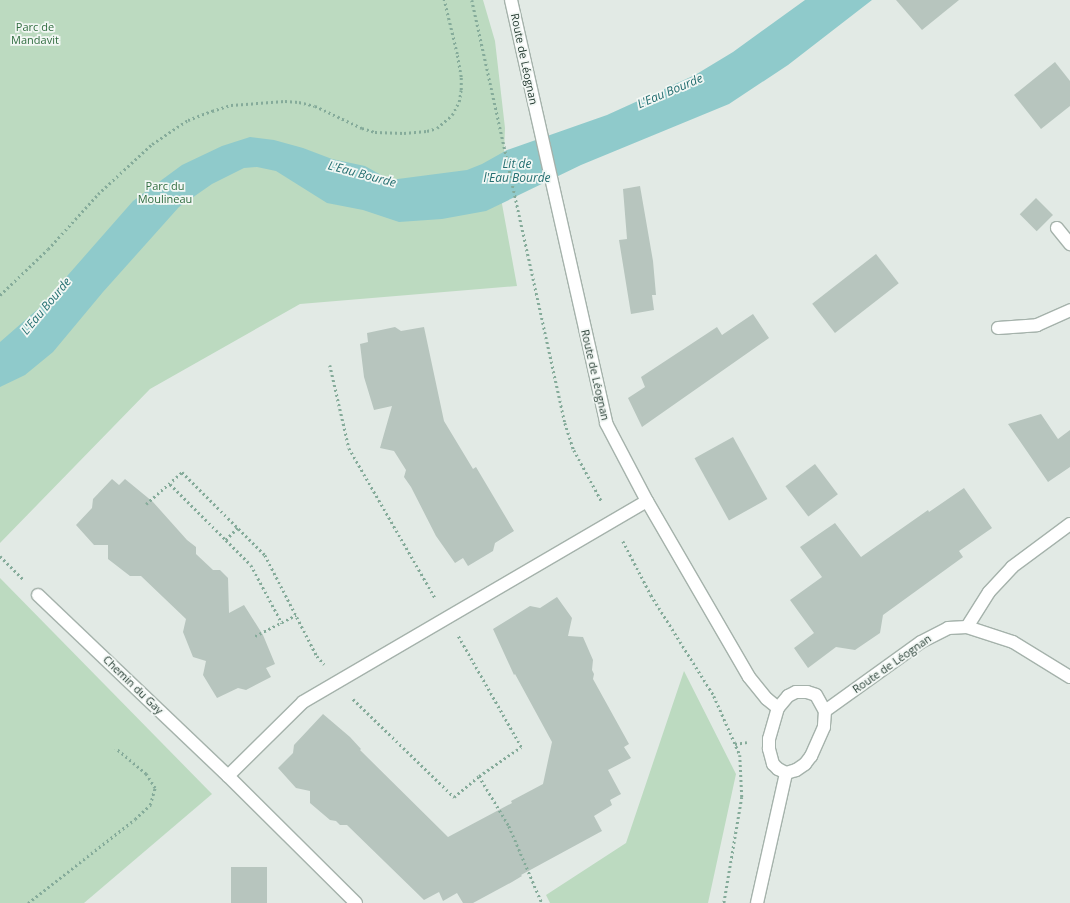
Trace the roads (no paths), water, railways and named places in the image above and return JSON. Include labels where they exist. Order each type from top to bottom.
[{"type":"street","name":"Route de Léognan","points":[[511,0],[606,423],[647,501],[749,677],[767,699],[778,708]]},
{"type":"street","points":[[1057,228],[1070,244]]},
{"type":"street","points":[[998,328],[1037,325],[1070,310]]},
{"type":"street","points":[[228,776],[303,702],[647,501]]},
{"type":"street","points":[[967,627],[989,592],[1012,567],[1070,524]]},
{"type":"street","name":"Chemin du Gay","points":[[38,595],[228,776],[356,903]]},
{"type":"street","name":"Route de Léognan","points":[[826,711],[921,642],[948,628],[967,627],[1012,642],[1070,677]]},
{"type":"street","points":[[796,692],[807,692],[816,695],[826,711],[824,727],[811,756],[805,764],[796,770],[786,773],[778,769],[773,764],[769,749],[769,739],[778,708],[788,696],[796,692]]},
{"type":"street","points":[[757,903],[786,773]]},
{"type":"water","name":"Lit de l'Eau Bourde","points":[[805,0],[872,0],[788,65],[729,104],[581,165],[486,211],[442,219],[399,222],[363,210],[327,203],[276,171],[257,167],[244,168],[212,184],[179,207],[103,292],[53,352],[25,375],[0,387],[0,342],[39,308],[133,201],[182,165],[222,146],[250,137],[274,140],[303,148],[332,159],[365,166],[390,180],[467,170],[482,164],[507,150],[607,115],[695,75],[733,52]]},
{"type":"park label","name":"Parc de Mandavit","points":[[35,34]]},
{"type":"park label","name":"Parc du Moulineau","points":[[165,193]]},
{"type":"water label","name":"L'Eau Bourde","points":[[670,91]]},
{"type":"water label","name":"L'Eau Bourde","points":[[362,174]]},
{"type":"water label","name":"L'Eau Bourde","points":[[46,306]]}]
